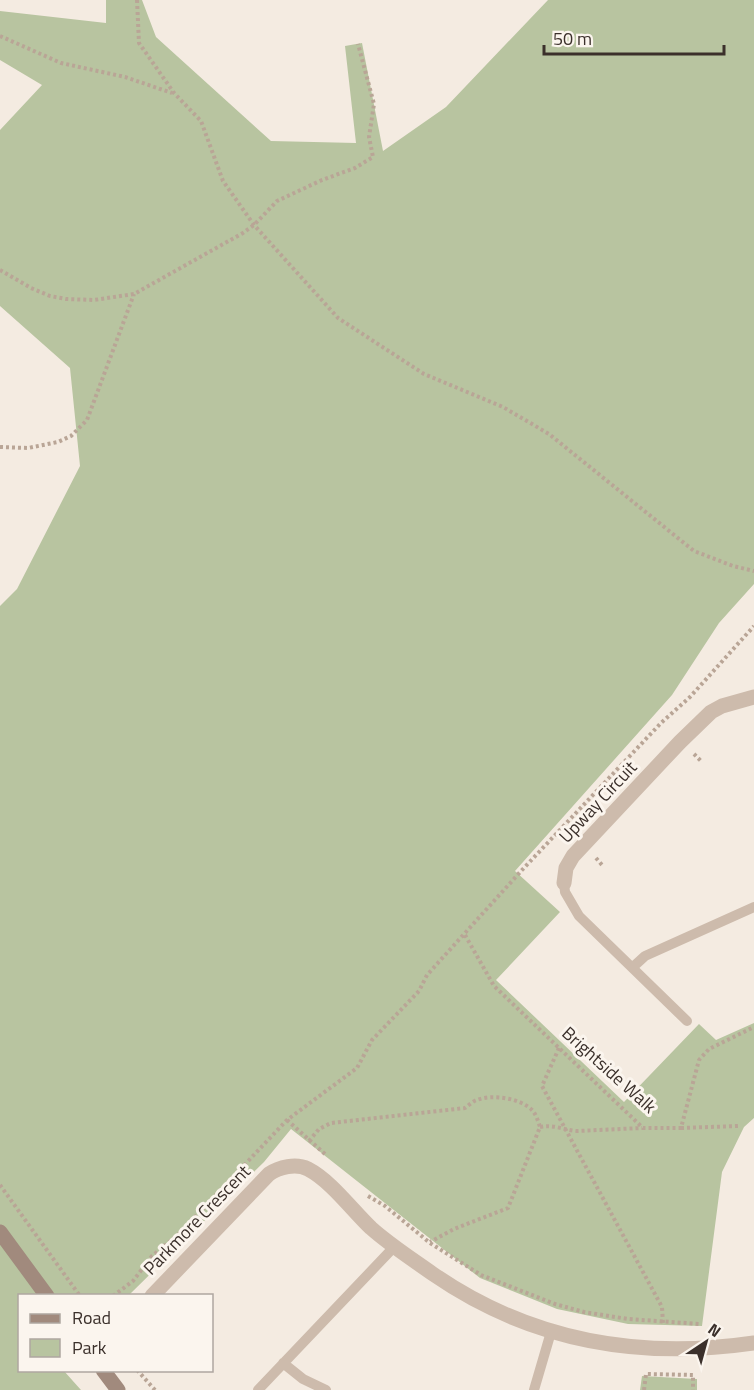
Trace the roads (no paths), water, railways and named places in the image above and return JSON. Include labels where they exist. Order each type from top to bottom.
[{"type":"street","name":"Upway Circuit","points":[[564,883],[566,868],[573,856],[680,742],[711,712],[722,706],[754,697]]},
{"type":"street","name":"Parkmore Crescent","points":[[154,1294],[264,1178],[276,1169],[306,1168],[322,1179],[394,1247],[454,1289],[505,1315],[551,1332],[616,1346],[712,1349],[754,1343]]},
{"type":"street","points":[[0,1232],[45,1294]]},
{"type":"street","points":[[104,1372],[118,1390]]},
{"type":"lane","name":"Upway Circuit","points":[[564,883],[565,892],[579,916],[633,967]]},
{"type":"lane","points":[[687,1021],[633,967],[645,956],[754,907]]},
{"type":"lane","points":[[258,1390],[394,1247]]},
{"type":"lane","points":[[534,1390],[551,1332]]},
{"type":"lane","points":[[283,1363],[303,1379],[326,1390]]}]
